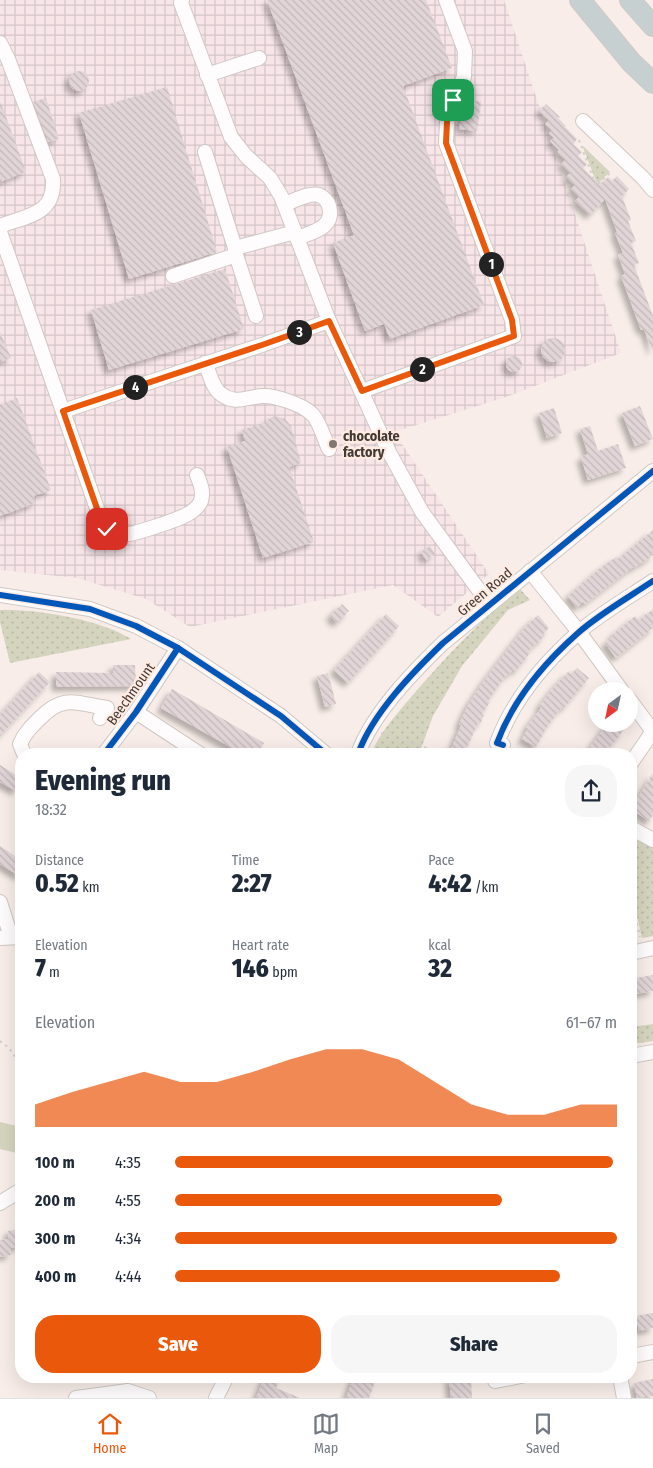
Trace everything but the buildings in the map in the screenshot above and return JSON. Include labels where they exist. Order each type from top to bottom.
[{"type":"highway","points":[[580,0],[631,62],[653,83]]},
{"type":"highway","points":[[630,0],[653,26]]},
{"type":"street","points":[[182,0],[181,3],[231,137],[246,156],[270,178],[285,204],[329,321],[389,452],[422,512],[489,604]]},
{"type":"street","points":[[362,391],[514,336],[512,320],[446,143],[447,122],[453,100],[464,77],[465,51],[446,0]]},
{"type":"street","points":[[0,43],[8,59],[53,179],[54,192],[42,210],[0,226]]},
{"type":"street","points":[[207,75],[260,58]]},
{"type":"street","points":[[583,121],[643,178],[653,190]]},
{"type":"street","points":[[206,152],[256,316]]},
{"type":"street","points":[[173,276],[236,252],[321,228],[329,222],[331,214],[327,201],[320,195],[309,195],[285,204]]},
{"type":"street","points":[[0,232],[101,520],[107,529],[122,535],[188,514],[201,501],[202,489],[197,475]]},
{"type":"street","points":[[63,411],[329,321]]},
{"type":"street","points":[[204,363],[219,393],[228,399],[239,401],[263,396],[281,399],[298,405],[313,415],[329,449]]},
{"type":"street","name":"Green Road","points":[[361,748],[370,727],[426,660],[489,604],[653,471]]},
{"type":"street","points":[[530,571],[579,632],[615,682]]},
{"type":"street","points":[[503,745],[497,742],[504,723],[532,681],[579,632],[653,581]]},
{"type":"street","points":[[0,595],[90,609],[136,626],[178,648],[281,716],[319,748]]},
{"type":"street","name":"Beechmount","points":[[109,748],[136,712],[178,648]]},
{"type":"street","name":"Beechmount","points":[[22,748],[20,744],[24,735],[50,708],[61,703],[71,702],[107,708],[100,718]]},
{"type":"street","points":[[637,755],[653,730],[638,711]]},
{"type":"street","name":"Beechmount","points":[[136,712],[191,748]]},
{"type":"street","points":[[637,831],[653,840]]},
{"type":"street","points":[[0,902],[11,937]]},
{"type":"street","points":[[637,1055],[653,1052]]},
{"type":"street","points":[[0,1203],[15,1194]]},
{"type":"street","points":[[637,1355],[653,1352]]},
{"type":"street","points":[[216,1398],[224,1383]]},
{"type":"street","points":[[621,1383],[624,1398]]},
{"type":"street","points":[[76,1398],[128,1391],[149,1398]]},
{"type":"path","points":[[579,140],[596,186],[611,172]]},
{"type":"path","points":[[370,727],[379,732],[427,748]]},
{"type":"path","points":[[637,924],[643,950]]},
{"type":"path","points":[[0,1041],[9,1048],[15,1056]]},
{"type":"shaded area","points":[[0,0],[504,0],[621,353],[506,397],[394,432],[489,574],[438,617],[393,585],[190,627],[146,599],[77,578],[0,570]]},
{"type":"green space","points":[[582,145],[610,172],[597,184]]},
{"type":"green space","points":[[517,590],[521,590],[530,600],[508,610],[462,666],[433,716],[421,748],[374,748],[389,724],[423,683],[475,628]]},
{"type":"green space","points":[[0,610],[50,613],[102,626],[131,639],[10,663],[0,622]]},
{"type":"green space","points":[[637,837],[653,846],[653,936],[642,938],[637,916]]},
{"type":"green space","points":[[653,1024],[653,1041],[637,1043],[637,1026]]},
{"type":"green space","points":[[0,1122],[15,1126],[15,1153],[0,1149]]},
{"type":"cycle path","points":[[360,748],[373,724],[394,694],[443,643],[653,471]]},
{"type":"cycle path","points":[[503,745],[497,743],[512,712],[531,683],[553,657],[595,620],[653,581]]},
{"type":"cycle path","points":[[0,595],[90,609],[136,626],[178,648],[281,716],[319,748]]},
{"type":"cycle path","points":[[109,748],[136,712],[178,648]]},
{"type":"place","name":"chocolate factory","points":[[333,444]]},
{"type":"route","points":[[107,529],[101,520],[63,411],[329,321],[362,391],[514,336],[512,320],[446,143],[447,122],[453,100]]}]
